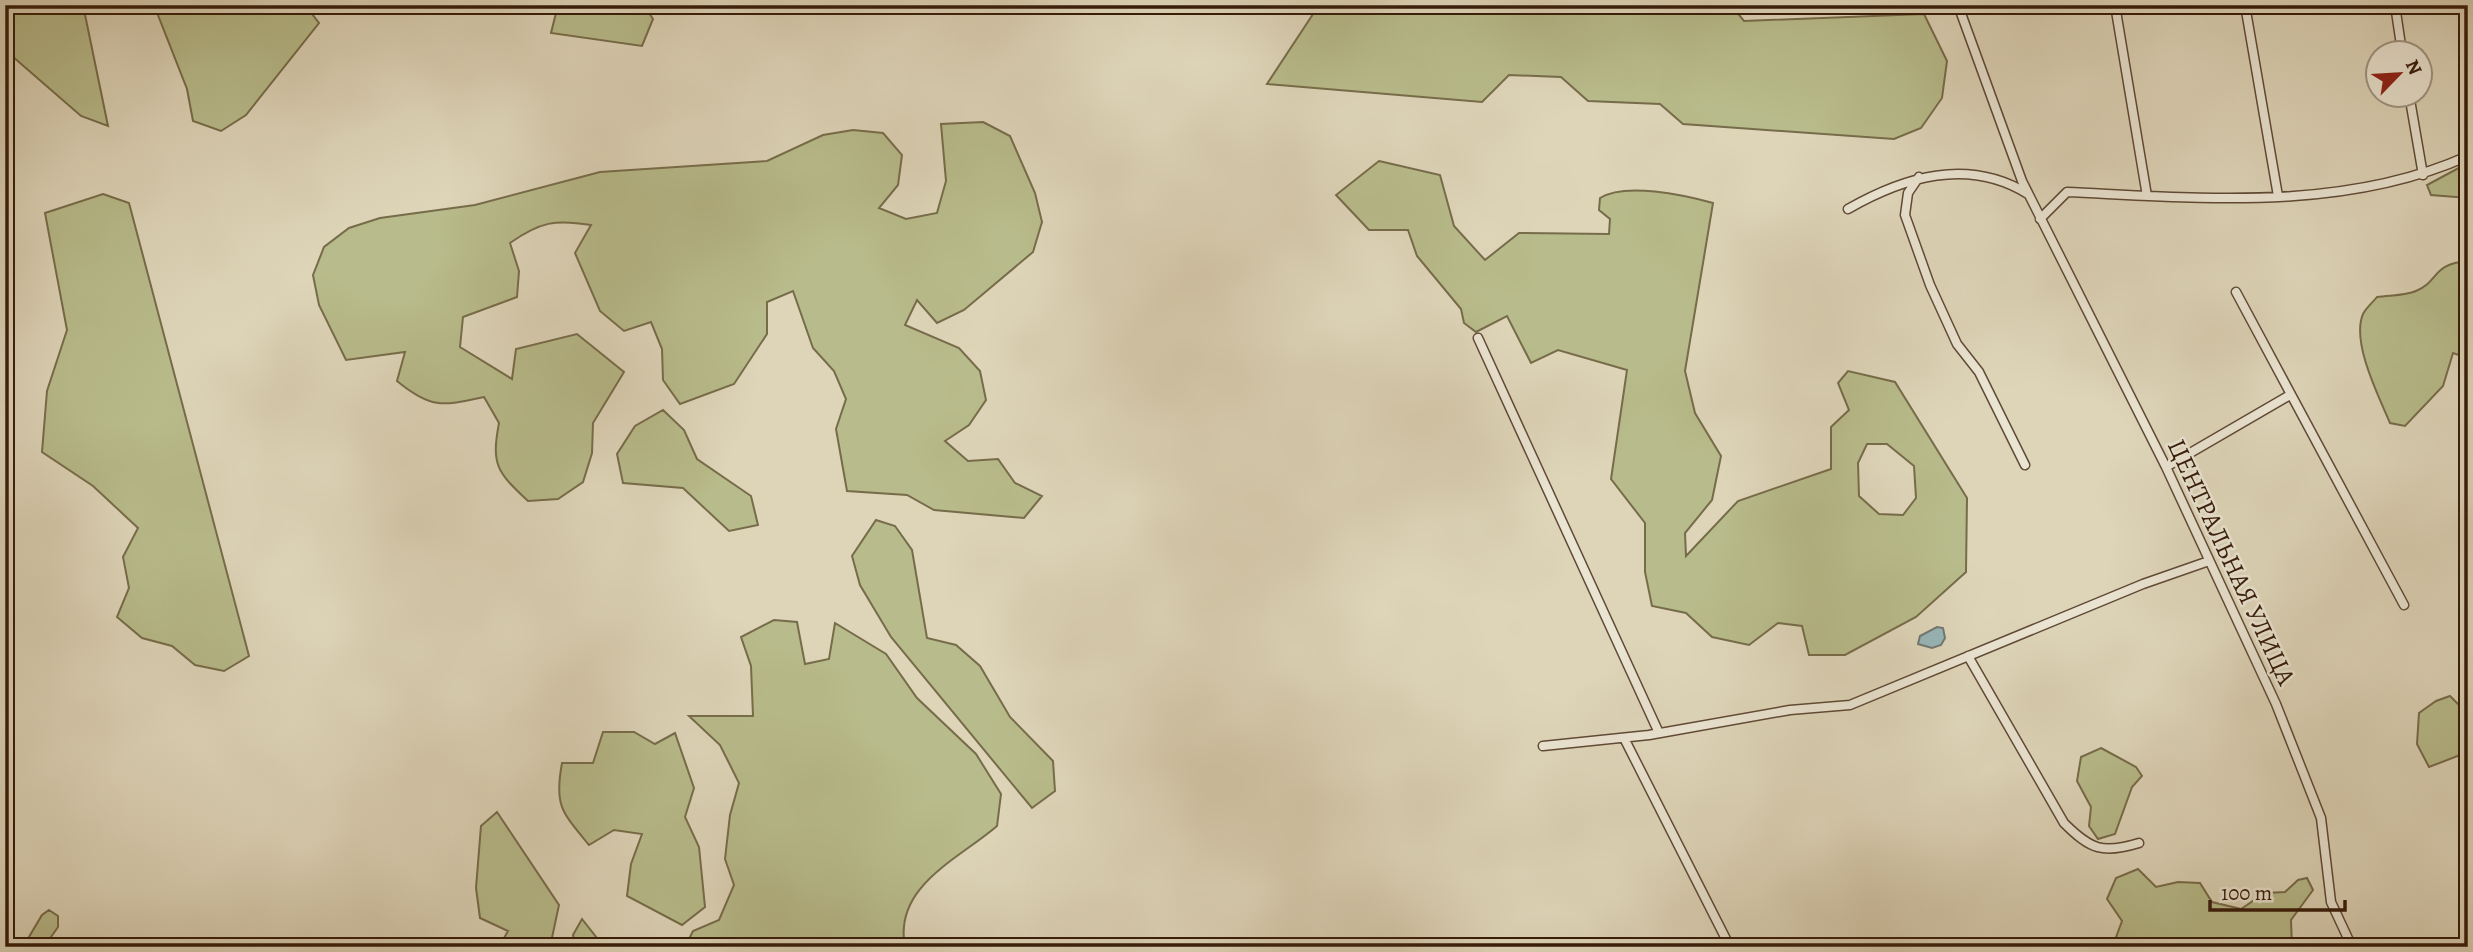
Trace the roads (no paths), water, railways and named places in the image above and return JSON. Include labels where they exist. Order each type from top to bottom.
[{"type":"street","name":"ЦЕНТРАЛЬНАЯ УЛИЦА","points":[[1958,5],[2028,194],[2166,467],[2249,641],[2321,818],[2331,902],[2352,947]]},
{"type":"street","points":[[2115,5],[2147,196]]},
{"type":"street","points":[[2245,5],[2278,196]]},
{"type":"street","points":[[2395,5],[2400,38]]},
{"type":"street","points":[[2411,108],[2423,175]]},
{"type":"street","points":[[2040,219],[2067,192],[2245,198],[2278,196],[2391,184],[2423,175],[2468,156]]},
{"type":"street","points":[[1848,209],[1895,184],[1919,177],[1945,175],[1995,179],[2028,194]]},
{"type":"street","points":[[1919,177],[1908,193],[1906,215],[1930,285],[1957,344],[1979,372],[2025,466]]},
{"type":"street","points":[[2236,292],[2404,605]]},
{"type":"street","points":[[1478,338],[1659,733]]},
{"type":"street","points":[[2166,467],[2290,395]]},
{"type":"street","points":[[1543,746],[1659,733],[1790,709],[1850,705],[2143,584],[2209,561]]},
{"type":"street","points":[[1968,656],[2064,823],[2076,835],[2102,850],[2116,850],[2140,843]]},
{"type":"street","points":[[1623,738],[1730,947]]},
{"type":"water","points":[[1937,627],[1943,628],[1945,638],[1941,645],[1932,648],[1918,644],[1920,636]]}]
